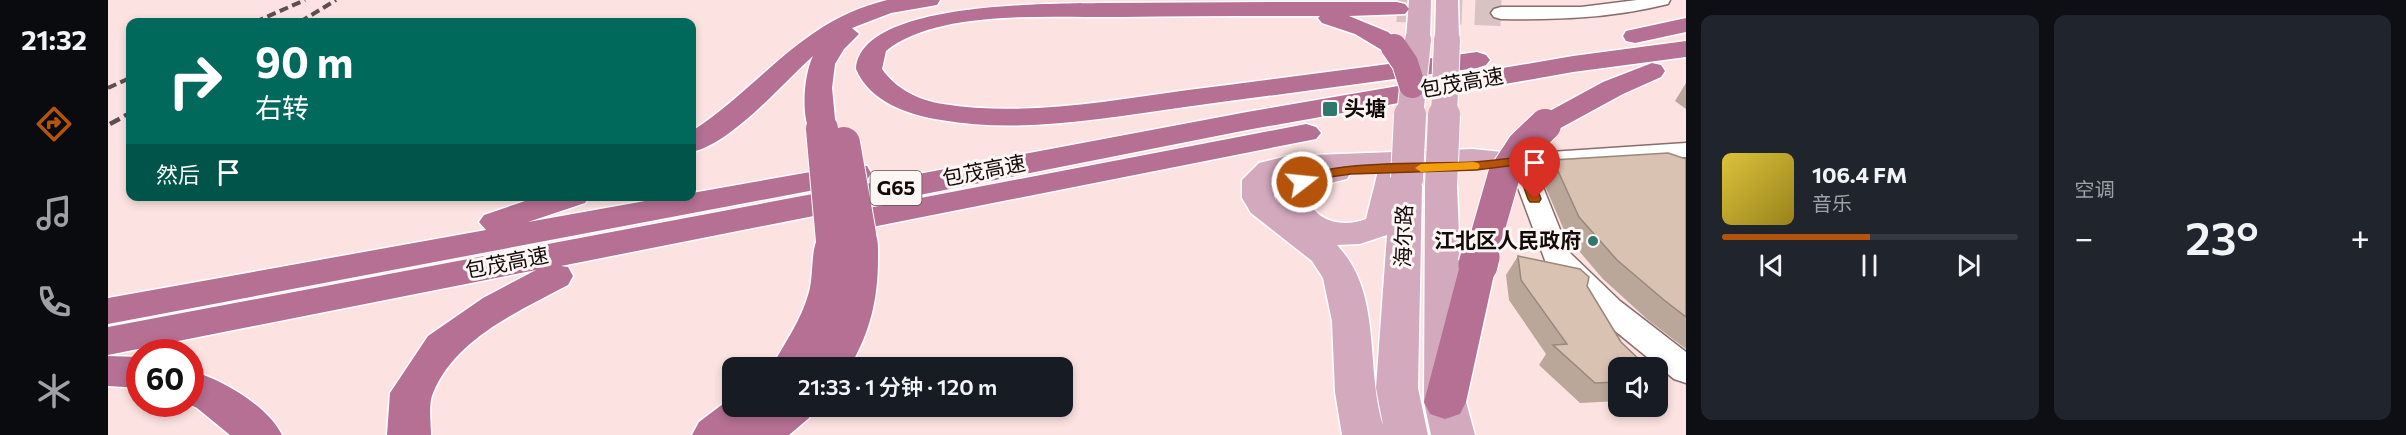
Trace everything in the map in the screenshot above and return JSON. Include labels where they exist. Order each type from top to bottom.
[{"type":"highway","points":[[696,140],[746,104],[822,37],[843,24],[899,3],[929,0]]},
{"type":"highway","points":[[964,0],[1071,11],[1155,15],[1307,15],[1350,23],[1382,37],[1406,44]]},
{"type":"highway","points":[[1126,0],[1395,5]]},
{"type":"highway","points":[[994,4],[927,22],[885,39],[871,51],[868,68],[875,81],[895,95],[923,109],[963,116],[1035,116],[1096,111],[1437,64],[1503,58]]},
{"type":"highway","points":[[834,357],[854,320],[860,291],[846,237],[833,136],[838,70],[844,57],[873,33],[921,17],[994,4]]},
{"type":"highway","points":[[1071,11],[1395,5]]},
{"type":"highway","points":[[1589,46],[1686,26]]},
{"type":"highway","name":"包茂高速","points":[[108,310],[1211,108],[1503,58],[1686,33]]},
{"type":"highway","name":"包茂高速","points":[[108,341],[1247,121],[1562,66],[1686,50]]},
{"type":"highway","points":[[204,343],[1325,129],[1652,70],[1686,66]]},
{"type":"highway","points":[[1449,418],[1478,265],[1504,175],[1523,146],[1545,125],[1613,88],[1652,70]]},
{"type":"highway","points":[[108,301],[393,248],[484,226],[559,201]]},
{"type":"highway","points":[[798,357],[819,322],[833,262],[846,237]]},
{"type":"highway","points":[[409,435],[411,393],[442,346],[496,307],[555,276]]},
{"type":"highway","points":[[108,362],[126,359]]},
{"type":"highway","points":[[108,371],[126,372]]},
{"type":"highway","points":[[204,392],[212,396],[260,435]]},
{"type":"highway","points":[[714,435],[737,417]]},
{"type":"highway","points":[[760,435],[781,417]]},
{"type":"main road","points":[[1420,0],[1406,44],[1412,85],[1410,132],[1397,146],[1413,179],[1381,225],[1360,233],[1336,234],[1313,227],[1294,212],[1291,194],[1302,182],[1321,174],[1351,170],[1476,166],[1520,161]]},
{"type":"main road","name":"海尔路","points":[[1406,435],[1397,388],[1413,179],[1447,40],[1448,0]]},
{"type":"main road","points":[[1364,435],[1354,386],[1347,297],[1340,275],[1330,259],[1308,239],[1265,210],[1258,199],[1258,180],[1270,170],[1287,165],[1473,158],[1520,161]]},
{"type":"main road","name":"海尔路","points":[[1413,179],[1449,418]]},
{"type":"street","points":[[1599,0],[1494,9],[1573,13],[1622,8],[1661,0]]},
{"type":"street","points":[[1686,150],[1520,161],[1556,256],[1609,309],[1686,370]]},
{"type":"building","points":[[1668,153],[1686,159],[1686,317],[1617,260],[1579,217],[1553,160]]},
{"type":"building","points":[[1518,256],[1580,269],[1589,277],[1587,286],[1621,342],[1637,357],[1608,357],[1608,382],[1595,383],[1553,345],[1567,344],[1521,280]]},
{"type":"tunnel","points":[[1397,9],[1501,13]]},
{"type":"railway","points":[[264,18],[305,0]]},
{"type":"railway","points":[[307,18],[336,0]]},
{"type":"railway","points":[[108,88],[126,80]]},
{"type":"railway","points":[[110,124],[126,116]]},
{"type":"slow traffic","points":[[1421,168],[1474,166]]},
{"type":"place","name":"头塘","points":[[1330,109]]},
{"type":"place","name":"江北区人民政府","points":[[1593,241]]},
{"type":"route","points":[[1302,182],[1321,174],[1351,170],[1476,166],[1520,161],[1535,199]]}]
